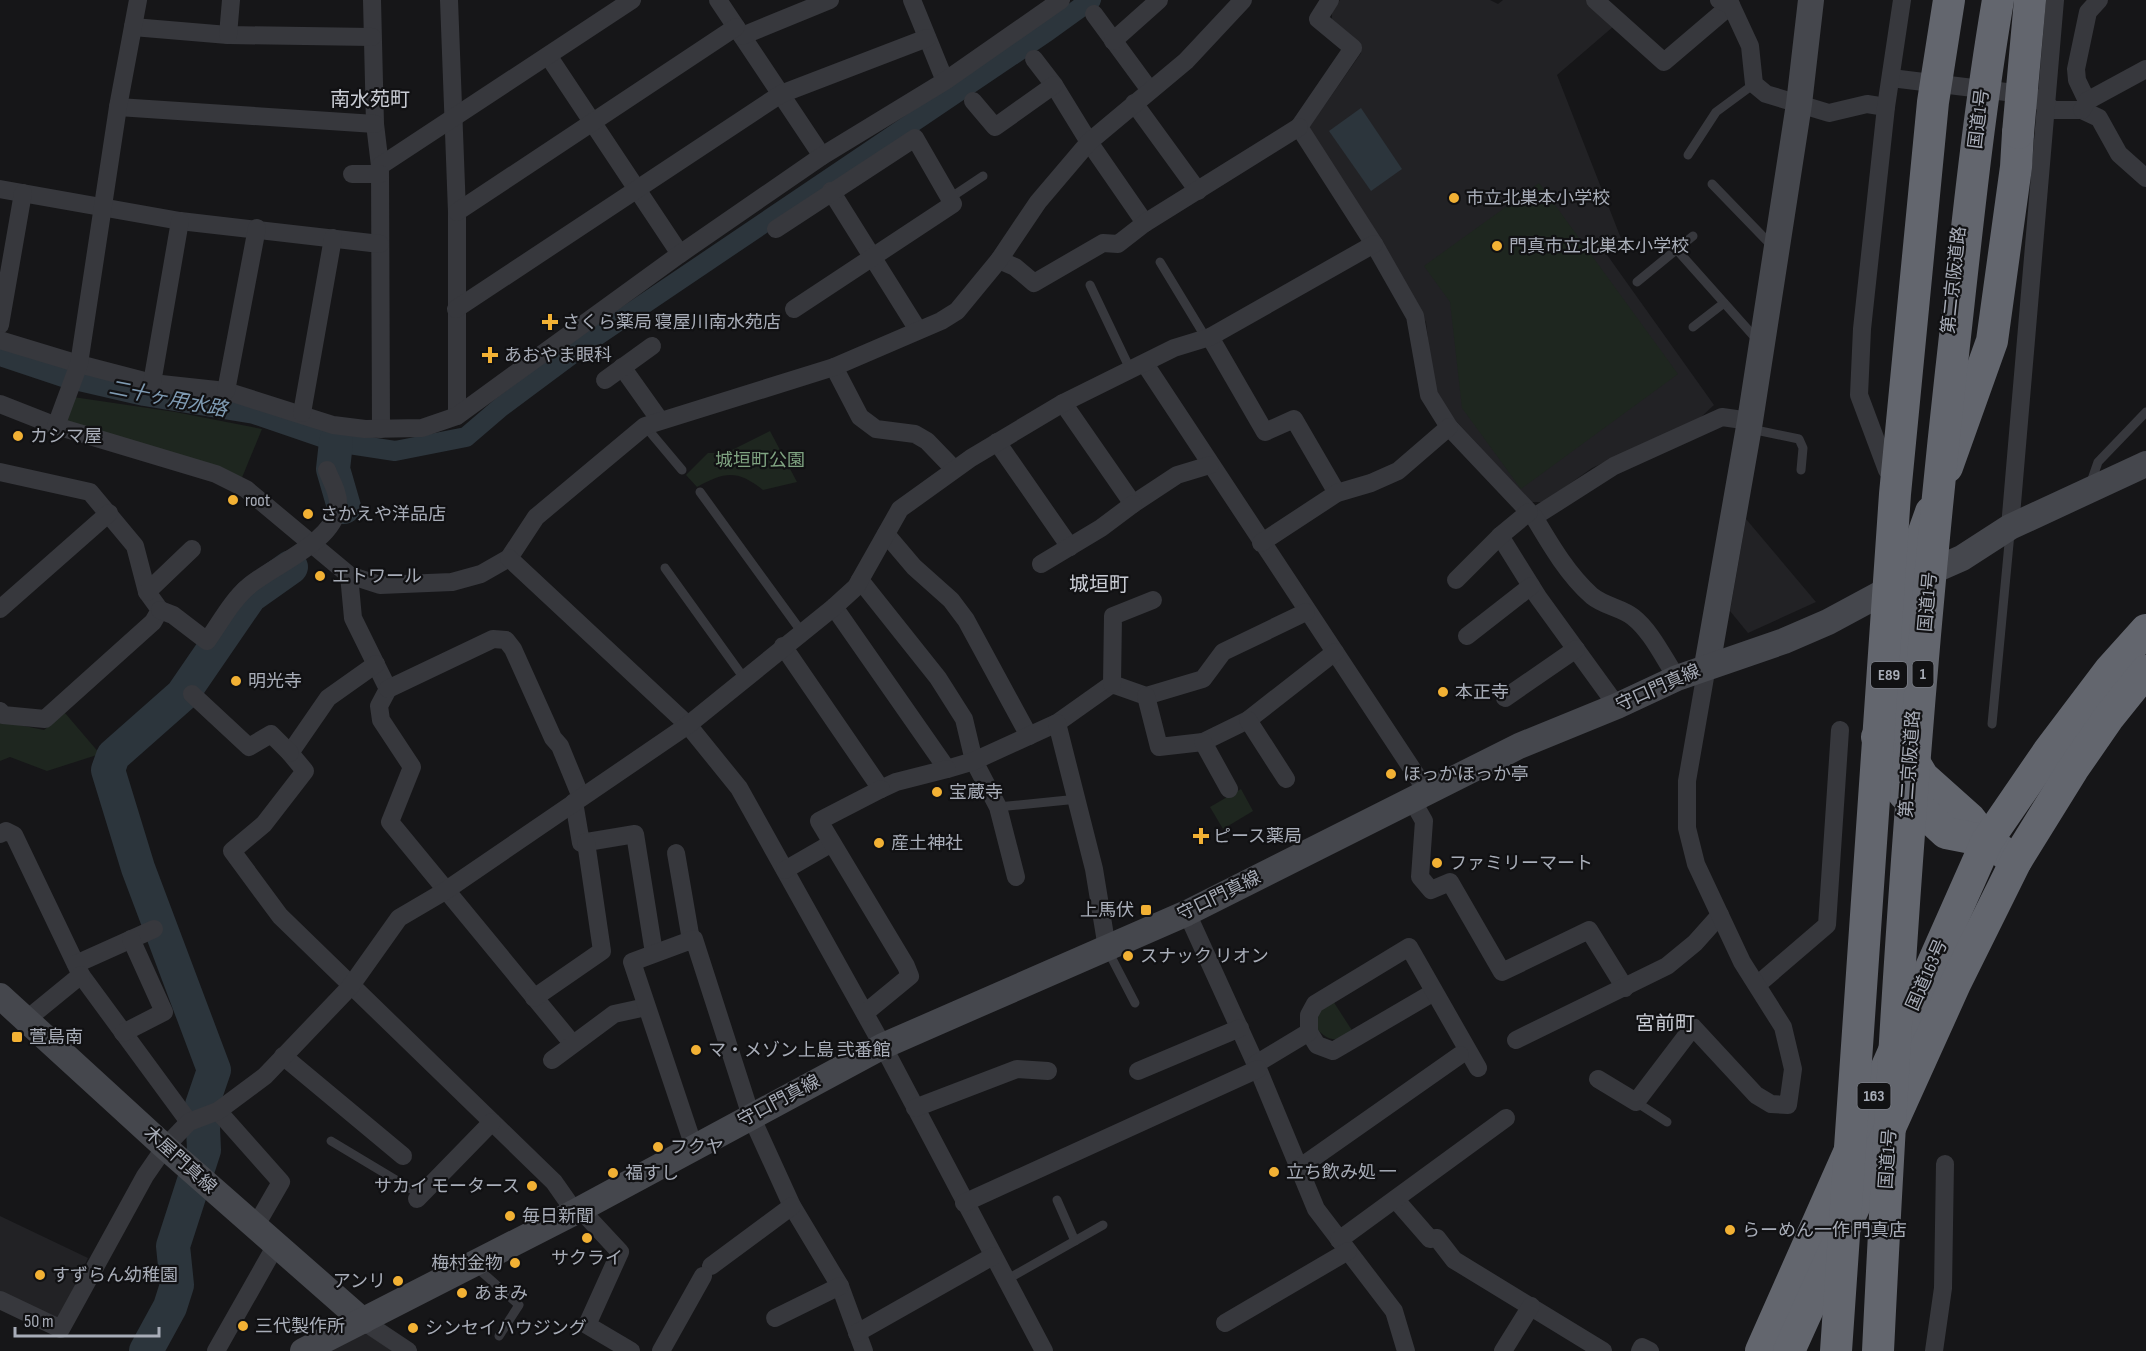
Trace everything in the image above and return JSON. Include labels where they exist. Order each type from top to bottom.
[{"type":"highway","points":[[1836,1351],[1895,494],[1933,102],[1951,0]]},
{"type":"highway","name":"第二京阪道路","points":[[1841,1351],[1901,495],[1938,100],[1951,0]]},
{"type":"highway","points":[[1893,588],[1992,341],[2016,167],[2030,0]]},
{"type":"highway","name":"第二京阪道路","points":[[1872,1351],[1900,890],[1929,509],[1974,105],[1992,6]]},
{"type":"highway","name":"国道1号","points":[[1878,1351],[1905,890],[1936,511],[1992,6]]},
{"type":"highway","points":[[1944,33],[1928,69],[1899,372],[1887,470],[1886,524],[1893,588],[1902,723],[1904,745],[1923,777],[1970,819],[1987,841],[2016,861]]},
{"type":"highway","name":"国道163号","points":[[1790,1344],[1987,841],[2089,697],[2146,630]]},
{"type":"highway","name":"国道163号","points":[[1790,1344],[1955,984],[2016,861],[2073,769],[2109,717],[2146,671]]},
{"type":"main road","points":[[1707,666],[1762,345],[1799,104],[1811,0]]},
{"type":"main road","name":"守口門真線","points":[[308,1350],[578,1210],[883,1046],[1187,913],[1519,746],[1707,666],[1784,641],[1893,588],[1962,558],[2010,527],[2146,464]]},
{"type":"main road","name":"木屋門真線","points":[[0,996],[165,1147],[363,1321]]},
{"type":"street","points":[[56,426],[76,371],[118,107],[138,0]]},
{"type":"street","points":[[228,35],[231,0]]},
{"type":"street","points":[[372,0],[375,124],[380,170],[381,429]]},
{"type":"street","points":[[352,174],[380,170],[453,116],[549,57],[632,0]]},
{"type":"street","points":[[718,0],[822,156]]},
{"type":"street","points":[[456,212],[592,122],[739,32],[830,0]]},
{"type":"street","points":[[912,0],[945,81]]},
{"type":"street","points":[[0,340],[76,371],[226,391],[333,424],[381,429],[422,428],[457,416],[680,254],[822,156],[945,81],[1061,0]]},
{"type":"street","points":[[1113,41],[1159,0]]},
{"type":"street","points":[[0,404],[56,426],[216,474],[246,489],[349,575],[380,585],[452,582],[481,574],[509,558],[536,518],[652,422],[834,367],[957,311],[999,260],[1038,202],[1089,142],[1149,89],[1186,62],[1243,0]]},
{"type":"street","points":[[999,260],[1015,267],[1034,283],[1103,243],[1118,244],[1145,223],[1299,127],[1353,48],[1318,19],[1330,0]]},
{"type":"street","points":[[1595,0],[1664,62],[1725,3],[1750,46],[1754,84],[1766,94],[1829,113],[1866,104],[1886,107]]},
{"type":"street","points":[[1887,470],[1859,395],[1862,329],[1886,107],[1902,0]]},
{"type":"street","points":[[2010,527],[2055,0]]},
{"type":"street","points":[[2099,0],[2088,12],[2076,69],[2077,80],[2085,105],[2099,118],[2119,154],[2146,178]]},
{"type":"street","points":[[455,2],[453,116],[457,416]]},
{"type":"street","points":[[1094,14],[1149,89]]},
{"type":"street","points":[[133,27],[228,35],[372,37]]},
{"type":"street","points":[[456,309],[781,94],[927,38]]},
{"type":"street","points":[[549,57],[680,254]]},
{"type":"street","points":[[1034,59],[1054,85],[1089,142],[1145,223]]},
{"type":"street","points":[[1891,78],[2031,95],[2054,110],[2085,105],[2146,69]]},
{"type":"street","points":[[973,101],[995,127],[1054,85]]},
{"type":"street","points":[[1134,103],[1198,191]]},
{"type":"street","points":[[118,107],[375,124]]},
{"type":"street","points":[[1299,127],[1374,244],[1415,316],[1429,395],[1449,427],[1531,515],[1575,578],[1592,596],[1607,606],[1633,617],[1652,640],[1677,678]]},
{"type":"street","points":[[776,230],[831,191],[915,138],[953,204],[873,259],[794,309]]},
{"type":"street","points":[[0,189],[180,221],[257,228],[380,244]]},
{"type":"street","points":[[831,191],[918,330]]},
{"type":"street","points":[[0,325],[23,193]]},
{"type":"street","points":[[152,382],[180,221]]},
{"type":"street","points":[[226,391],[257,228]]},
{"type":"street","points":[[302,413],[333,238]]},
{"type":"street","points":[[0,1300],[61,1329],[145,1176],[165,1147],[189,1122],[218,1111],[265,1076],[350,987],[399,918],[445,891],[688,725],[801,631],[834,607],[860,580],[900,509],[997,442],[1063,403],[1138,368],[1174,348],[1208,337],[1374,244]]},
{"type":"street","points":[[1208,337],[1265,432],[1294,419],[1337,494]]},
{"type":"street","points":[[605,380],[652,346]]},
{"type":"street","points":[[622,367],[652,422]]},
{"type":"street","points":[[834,367],[860,417],[876,429],[915,434],[927,441],[954,470]]},
{"type":"street","points":[[1138,368],[1210,465],[1306,612],[1335,652],[1420,796],[1424,821],[1420,877],[1431,890],[1450,882],[1502,972],[1589,930],[1625,988]]},
{"type":"street","points":[[1063,403],[1133,504]]},
{"type":"street","points":[[1456,580],[1500,536],[1614,466],[1722,417],[1749,425]]},
{"type":"street","points":[[1261,543],[1337,494],[1398,471],[1449,427]]},
{"type":"street","points":[[997,442],[1070,547]]},
{"type":"street","points":[[1041,564],[1177,475],[1210,465]]},
{"type":"street","points":[[0,472],[90,492],[135,546],[147,592],[160,610],[172,615],[207,641],[246,588],[272,568],[312,544],[330,526],[338,507],[338,496],[327,470]]},
{"type":"street","points":[[0,609],[109,513]]},
{"type":"street","points":[[886,534],[914,567],[951,600],[966,620],[1029,736]]},
{"type":"street","points":[[1500,536],[1531,586],[1617,706]]},
{"type":"street","points":[[147,592],[192,549]]},
{"type":"street","points":[[509,558],[688,725],[739,788],[883,1046],[1044,1351]]},
{"type":"street","points":[[349,575],[354,618],[388,689]]},
{"type":"street","points":[[860,580],[938,678],[964,719],[974,761],[998,807],[1016,877]]},
{"type":"street","points":[[1467,636],[1531,586]]},
{"type":"street","points":[[1112,684],[1113,616],[1153,600]]},
{"type":"street","points":[[834,607],[947,769]]},
{"type":"street","points":[[0,711],[3,715],[45,719],[153,622],[160,610]]},
{"type":"street","points":[[1112,684],[1146,696],[1203,679],[1223,652],[1306,612]]},
{"type":"street","points":[[572,1043],[390,822],[412,767],[381,720],[379,706],[388,689],[493,639],[506,640],[513,649],[553,738],[560,746],[578,800],[581,843],[635,834],[654,954]]},
{"type":"street","points":[[783,646],[881,789]]},
{"type":"street","points":[[1505,698],[1576,649]]},
{"type":"street","points":[[1146,696],[1159,747],[1203,742],[1248,720],[1335,652]]},
{"type":"street","points":[[290,753],[327,698],[376,664]]},
{"type":"street","points":[[1598,1079],[1636,1102],[1693,1027],[1756,1095],[1771,1104],[1788,1105],[1793,1069],[1784,1027],[1742,962],[1696,864],[1687,828],[1687,782],[1707,666]]},
{"type":"street","points":[[865,1013],[910,976],[819,821],[896,782],[974,761],[1057,723],[1112,684]]},
{"type":"street","points":[[192,694],[249,747],[271,734],[306,771],[264,824],[232,851],[280,916],[350,987],[554,1182],[620,1252],[587,1325],[632,1351]]},
{"type":"street","points":[[1248,720],[1286,779]]},
{"type":"street","points":[[1057,723],[1094,869],[1107,948]]},
{"type":"street","points":[[1757,986],[1827,925],[1840,730]]},
{"type":"street","points":[[1203,742],[1229,789]]},
{"type":"street","points":[[0,834],[6,831],[14,835],[78,969],[189,1122]]},
{"type":"street","points":[[534,998],[602,951],[586,842]]},
{"type":"street","points":[[785,870],[832,843]]},
{"type":"street","points":[[676,853],[691,940]]},
{"type":"street","points":[[1187,913],[1257,1066],[1316,1209],[1394,1311],[1406,1351]]},
{"type":"street","points":[[1516,1040],[1667,966],[1695,943],[1720,915]]},
{"type":"street","points":[[26,1020],[78,969],[131,939],[154,929]]},
{"type":"street","points":[[123,1033],[164,1012],[131,939]]},
{"type":"street","points":[[694,1147],[632,962],[694,939],[751,1116],[792,1206],[840,1286],[864,1351]]},
{"type":"street","points":[[1434,992],[1333,1051],[1317,1046],[1309,1032],[1309,1015],[1315,1004],[1409,947],[1478,1068]]},
{"type":"street","points":[[552,1060],[614,1014],[646,1007]]},
{"type":"street","points":[[1138,1071],[1240,1028]]},
{"type":"street","points":[[964,1203],[1257,1066],[1309,1032]]},
{"type":"street","points":[[1299,1168],[1460,1055]]},
{"type":"street","points":[[284,1056],[403,1156]]},
{"type":"street","points":[[915,1108],[1017,1069],[1048,1071]]},
{"type":"street","points":[[218,1111],[281,1182],[255,1227]]},
{"type":"street","points":[[1225,1323],[1344,1245],[1396,1200],[1506,1118]]},
{"type":"street","points":[[419,1197],[492,1122]]},
{"type":"street","points":[[1934,1351],[1943,1288],[1945,1164]]},
{"type":"street","points":[[1396,1200],[1430,1239],[1437,1238],[1454,1260],[1603,1351]]},
{"type":"street","points":[[661,1351],[707,1271],[792,1206]]},
{"type":"street","points":[[216,1351],[276,1245]]},
{"type":"street","points":[[858,1333],[993,1256]]},
{"type":"street","points":[[775,1318],[840,1286]]},
{"type":"street","points":[[1503,1351],[1530,1306]]},
{"type":"street","points":[[363,1321],[408,1351]]},
{"type":"street","points":[[1640,1351],[1642,1347],[1650,1351]]},
{"type":"lane","points":[[1688,155],[1716,112],[1754,84]]},
{"type":"lane","points":[[950,198],[983,176]]},
{"type":"lane","points":[[1712,184],[1776,251]]},
{"type":"lane","points":[[1637,282],[1693,236]]},
{"type":"lane","points":[[1677,250],[1762,345]]},
{"type":"lane","points":[[1160,262],[1208,337]]},
{"type":"lane","points":[[1090,285],[1138,368]]},
{"type":"lane","points":[[1693,327],[1724,303]]},
{"type":"lane","points":[[2088,491],[2098,462],[2146,412]]},
{"type":"lane","points":[[652,422],[682,470]]},
{"type":"lane","points":[[1749,425],[1799,439],[1803,448],[1802,470]]},
{"type":"lane","points":[[700,492],[801,631]]},
{"type":"lane","points":[[1992,724],[2010,527]]},
{"type":"lane","points":[[665,568],[744,678]]},
{"type":"lane","points":[[998,807],[1078,799]]},
{"type":"lane","points":[[1107,948],[1135,1003]]},
{"type":"lane","points":[[1636,1102],[1667,1122]]},
{"type":"lane","points":[[331,1141],[419,1197]]},
{"type":"lane","points":[[1057,1200],[1075,1241]]},
{"type":"lane","points":[[1006,1280],[1103,1225]]},
{"type":"lane","points":[[473,1264],[519,1305],[499,1336]]},
{"type":"shaded area","name":"門真市立北巣本小学校","points":[[1340,0],[1490,0],[1498,4],[1503,0],[1588,0],[1614,26],[1557,75],[1622,241],[1605,252],[1714,405],[1700,418],[1592,468],[1544,502],[1531,502],[1455,420],[1434,391],[1426,322],[1308,129],[1361,53],[1358,41],[1332,20],[1332,10]]},
{"type":"shaded area","points":[[1361,108],[1402,169],[1371,191],[1329,131]]},
{"type":"shaded area","points":[[1746,519],[1816,602],[1748,633],[1730,611]]},
{"type":"shaded area","name":"すずらん幼稚園","points":[[0,1216],[88,1258],[59,1319],[0,1292]]},
{"type":"shaded area","points":[[359,1333],[371,1335],[394,1351],[328,1351]]},
{"type":"green space","points":[[1539,183],[1678,374],[1521,489],[1462,408],[1450,302],[1424,266]]},
{"type":"green space","points":[[73,397],[175,412],[262,429],[241,480],[65,422]]},
{"type":"green space","name":"城垣町公園","points":[[770,431],[797,482],[763,490],[746,479],[730,475],[715,478],[697,487],[686,475],[708,453],[726,453]]},
{"type":"green space","points":[[65,713],[100,754],[47,771],[10,757],[0,761],[0,721],[44,730]]},
{"type":"green space","points":[[1241,789],[1253,811],[1223,829],[1210,807]]},
{"type":"green space","points":[[1333,1001],[1353,1032],[1334,1039],[1326,1037],[1317,1029],[1320,1012]]},
{"type":"waterway","name":"二十ヶ用水路","points":[[0,356],[66,378],[144,396],[254,414],[336,442],[395,451],[466,437],[501,407],[595,337],[1091,0]]},
{"type":"waterway","points":[[336,442],[333,469],[344,507]]},
{"type":"waterway","points":[[146,1351],[170,1307],[177,1285],[173,1246],[204,1150],[202,1105],[214,1070],[138,868],[108,770],[113,756],[182,695],[250,596],[291,567]]},
{"type":"place","name":"市立北巣本小学校","points":[[1454,198]]},
{"type":"place","name":"門真市立北巣本小学校","points":[[1497,246]]},
{"type":"place","name":"さくら薬局 寝屋川南水苑店","points":[[550,322]]},
{"type":"place","name":"あおやま眼科","points":[[490,355]]},
{"type":"place","name":"カシマ屋","points":[[18,436]]},
{"type":"place","name":"root","points":[[233,500]]},
{"type":"place","name":"さかえや洋品店","points":[[308,514]]},
{"type":"place","name":"エトワール","points":[[320,576]]},
{"type":"place","name":"明光寺","points":[[236,681]]},
{"type":"place","name":"本正寺","points":[[1443,692]]},
{"type":"place","name":"ほっかほっか亭","points":[[1391,774]]},
{"type":"place","name":"宝蔵寺","points":[[937,792]]},
{"type":"place","name":"ピース薬局","points":[[1201,836]]},
{"type":"place","name":"産土神社","points":[[879,843]]},
{"type":"place","name":"ファミリーマート","points":[[1437,863]]},
{"type":"place","name":"上馬伏","points":[[1146,910]]},
{"type":"place","name":"スナック リオン","points":[[1128,956]]},
{"type":"place","name":"萱島南","points":[[17,1037]]},
{"type":"place","name":"マ・メゾン上島 弐番館","points":[[696,1050]]},
{"type":"place","name":"フクヤ","points":[[658,1147]]},
{"type":"place","name":"立ち飲み処 一","points":[[1274,1172]]},
{"type":"place","name":"福すし","points":[[613,1173]]},
{"type":"place","name":"サカイ モータース","points":[[532,1186]]},
{"type":"place","name":"毎日新聞","points":[[510,1216]]},
{"type":"place","name":"らーめん一作 門真店","points":[[1730,1230]]},
{"type":"place","name":"サクライ","points":[[587,1238]]},
{"type":"place","name":"梅村金物","points":[[515,1263]]},
{"type":"place","name":"すずらん幼稚園","points":[[40,1275]]},
{"type":"place","name":"アンリ","points":[[398,1281]]},
{"type":"place","name":"あまみ","points":[[462,1293]]},
{"type":"place","name":"三代製作所","points":[[243,1326]]},
{"type":"place","name":"シンセイハウジング","points":[[413,1328]]},
{"type":"district","name":"南水苑町","points":[[370,100]]},
{"type":"district","name":"城垣町","points":[[1099,585]]},
{"type":"district","name":"宮前町","points":[[1665,1024]]}]
